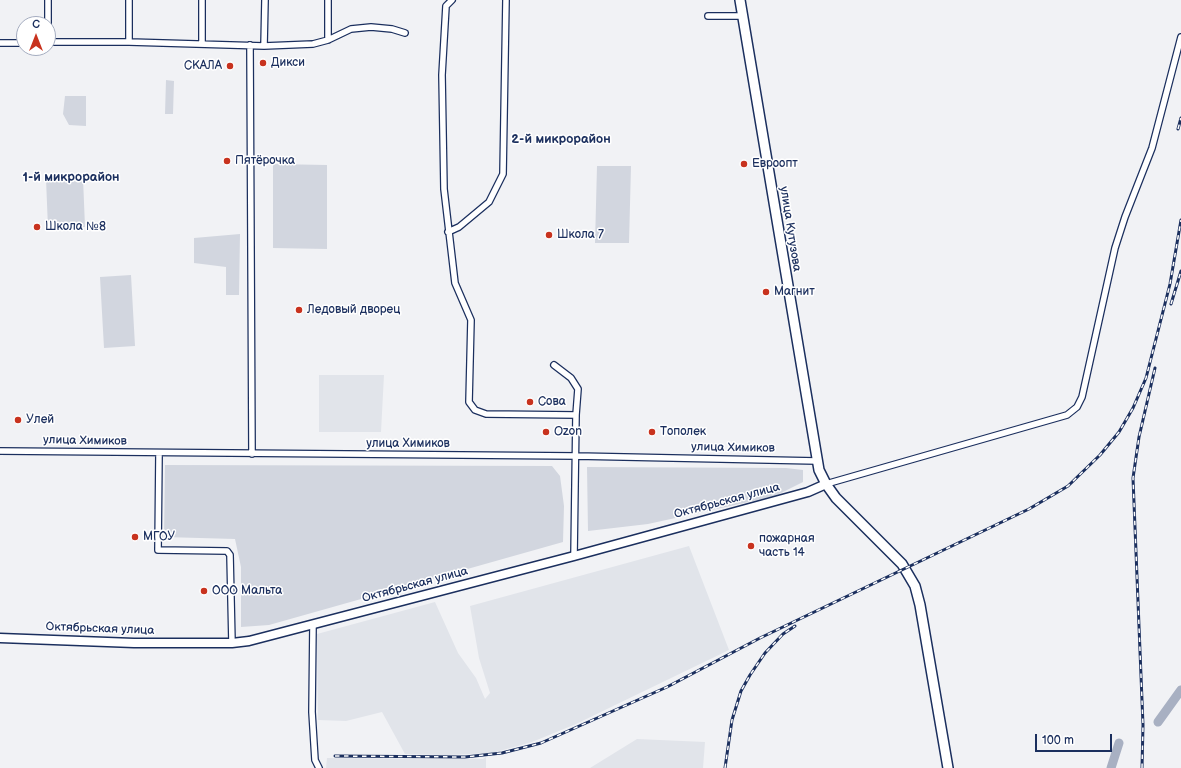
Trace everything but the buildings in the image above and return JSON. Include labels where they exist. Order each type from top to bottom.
[{"type":"main road","name":"улица Кутузова","points":[[740,0],[817,461],[821,475],[826,484],[845,507],[902,564],[915,586],[920,605],[948,768]]},
{"type":"main road","name":"Октябрьская улица","points":[[0,638],[134,643],[232,643],[271,636],[574,556],[808,492],[826,484]]},
{"type":"street","points":[[48,0],[48,16]]},
{"type":"street","points":[[129,0],[129,42]]},
{"type":"street","points":[[202,0],[202,43]]},
{"type":"street","points":[[264,46],[265,0]]},
{"type":"street","points":[[328,0],[328,40]]},
{"type":"street","points":[[452,0],[446,6],[442,75],[444,189],[455,283],[471,320],[469,402],[475,410],[486,414],[576,415]]},
{"type":"street","points":[[448,232],[459,227],[489,202],[503,174],[506,0]]},
{"type":"street","points":[[708,16],[743,16]]},
{"type":"street","points":[[56,42],[202,43],[264,46],[313,44],[328,40],[351,29],[392,29],[406,33]]},
{"type":"street","points":[[826,484],[859,476],[1067,415],[1077,407],[1082,397],[1115,248],[1125,217],[1152,148],[1181,37]]},
{"type":"street","points":[[0,43],[16,43]]},
{"type":"street","points":[[250,45],[252,454]]},
{"type":"street","points":[[554,365],[571,378],[578,389],[576,415],[574,556]]},
{"type":"street","name":"улица Химиков","points":[[0,451],[159,454],[576,456],[817,461]]},
{"type":"street","points":[[159,454],[158,550],[227,551],[230,555],[232,643]]},
{"type":"street","points":[[313,624],[312,712],[315,760],[319,768]]},
{"type":"shaded area","points":[[166,80],[174,81],[173,114],[165,114]]},
{"type":"shaded area","points":[[65,96],[86,96],[86,126],[69,125],[63,114]]},
{"type":"shaded area","points":[[273,164],[327,165],[327,249],[273,248]]},
{"type":"shaded area","points":[[597,166],[631,166],[629,243],[595,243]]},
{"type":"shaded area","points":[[83,178],[85,227],[48,228],[46,179]]},
{"type":"shaded area","points":[[240,234],[239,295],[226,295],[226,267],[194,263],[194,238]]},
{"type":"shaded area","points":[[131,275],[135,346],[104,348],[100,277]]},
{"type":"shaded area","points":[[319,375],[384,375],[381,432],[319,432]]},
{"type":"shaded area","points":[[165,465],[552,466],[560,476],[564,506],[563,542],[269,625],[241,627],[241,567],[235,539],[164,537]]},
{"type":"shaded area","points":[[587,467],[786,468],[803,470],[803,482],[775,496],[648,524],[588,531]]},
{"type":"shaded area","points":[[689,546],[729,650],[576,724],[532,742],[492,753],[446,755],[405,754],[382,712],[346,721],[318,720],[317,634],[435,602],[458,653],[476,678],[485,699],[490,693],[479,658],[470,606]]},
{"type":"shaded area","points":[[637,739],[705,742],[703,768],[590,768]]},
{"type":"shaded area","points":[[486,757],[486,768],[326,768],[327,758],[483,759]]},
{"type":"waterway","points":[[1158,722],[1181,690]]},
{"type":"waterway","points":[[1111,768],[1119,743]]},
{"type":"railway","points":[[1178,129],[1181,118]]},
{"type":"railway","points":[[335,756],[465,757],[502,753],[541,743],[667,687],[760,638],[1029,509],[1068,486],[1100,455],[1119,432],[1133,408],[1146,378],[1170,284],[1181,220]]},
{"type":"railway","points":[[1171,304],[1181,271]]},
{"type":"railway","points":[[1142,768],[1143,725],[1133,478],[1139,437],[1155,368]]},
{"type":"railway","points":[[725,768],[732,720],[741,691],[765,653],[783,634],[795,626]]},
{"type":"place","name":"Дикси","points":[[263,63]]},
{"type":"place","name":"СКАЛА","points":[[230,66]]},
{"type":"place","name":"Пятёрочка","points":[[227,161]]},
{"type":"place","name":"Евроопт","points":[[744,164]]},
{"type":"place","name":"Школа №8","points":[[37,227]]},
{"type":"place","name":"Школа 7","points":[[549,235]]},
{"type":"place","name":"Магнит","points":[[766,292]]},
{"type":"place","name":"Ледовый дворец","points":[[299,310]]},
{"type":"place","name":"Сова","points":[[530,402]]},
{"type":"place","name":"Улей","points":[[18,420]]},
{"type":"place","name":"Ozon","points":[[546,432]]},
{"type":"place","name":"Тополек","points":[[652,432]]},
{"type":"place","name":"МГОУ","points":[[135,537]]},
{"type":"place","name":"пожарная часть 14","points":[[751,546]]},
{"type":"place","name":"ООО Мальта","points":[[204,591]]},
{"type":"district","name":"2-й микрорайон","points":[[561,140]]},
{"type":"district","name":"1-й микрорайон","points":[[71,178]]}]
